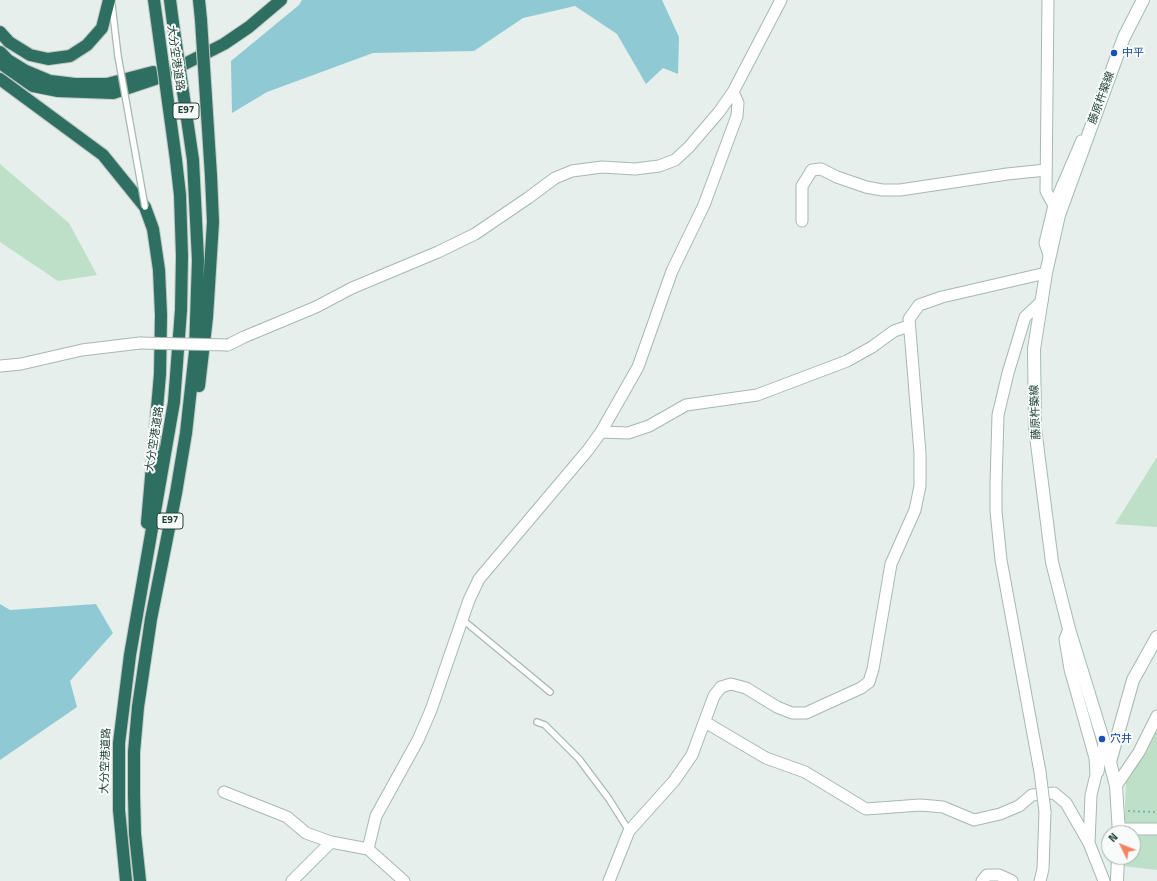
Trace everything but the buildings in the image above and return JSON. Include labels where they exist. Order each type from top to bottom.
[{"type":"highway","points":[[0,32],[9,42],[30,55],[48,59],[70,56],[87,44],[102,28],[110,0]]},
{"type":"highway","name":"大分空港道路","points":[[126,881],[119,810],[119,742],[122,707],[140,594],[174,402],[179,349],[182,256],[180,195],[154,0]]},
{"type":"highway","name":"大分空港道路","points":[[140,881],[135,841],[134,803],[134,752],[137,722],[151,619],[176,493],[191,394],[195,352],[198,260],[192,160],[170,0]]},
{"type":"highway","points":[[176,493],[202,370],[213,222],[199,0]]},
{"type":"highway","points":[[0,52],[8,60],[26,71],[50,81],[75,84],[107,84],[152,72],[230,32],[254,14],[268,0]]},
{"type":"highway","points":[[0,63],[33,86],[58,91],[113,93],[155,79],[224,44],[249,27],[281,0]]},
{"type":"highway","points":[[0,79],[103,155],[145,207],[153,229],[159,270],[161,359],[140,594]]},
{"type":"main road","name":"藤原杵築線","points":[[1119,825],[1116,786],[1110,762],[1070,629],[1052,562],[1035,428],[1034,349],[1046,273],[1059,215],[1124,37],[1143,0]]},
{"type":"main road","points":[[1110,762],[1133,680],[1157,637]]},
{"type":"main road","points":[[1117,881],[1118,865]]},
{"type":"street","points":[[0,366],[20,364],[82,350],[140,343],[228,345],[316,307],[352,288],[438,252],[475,234],[555,178],[572,170],[602,167],[647,168],[659,166],[675,160],[689,147],[719,112],[733,92],[781,0]]},
{"type":"street","points":[[1048,0],[1046,191],[1059,215]]},
{"type":"street","points":[[1050,259],[1044,243],[1053,205],[1090,117],[1108,65],[1138,0]]},
{"type":"street","points":[[368,849],[376,816],[418,740],[431,710],[469,600],[480,579],[588,450],[601,432],[638,367],[672,271],[704,205],[737,116],[738,103],[733,92]]},
{"type":"street","points":[[802,221],[802,186],[812,170],[821,169],[837,177],[866,187],[900,190],[1007,174],[1046,170]]},
{"type":"street","points":[[609,881],[629,831],[674,781],[692,755],[714,696],[721,687],[731,684],[746,688],[777,707],[792,714],[806,713],[861,688],[869,682],[873,669],[891,564],[915,510],[920,486],[920,453],[909,319],[919,305],[942,297],[1046,273]]},
{"type":"street","points":[[1040,881],[1043,869],[1045,812],[1040,772],[1001,560],[996,511],[996,484],[998,415],[1008,373],[1025,317],[1042,301]]},
{"type":"street","points":[[601,432],[628,433],[649,426],[686,405],[758,395],[847,361],[872,347],[894,331],[909,326]]},
{"type":"street","points":[[1070,629],[1065,639],[1076,693],[1095,758],[1096,775],[1091,796],[1088,843]]},
{"type":"street","points":[[1116,786],[1138,752],[1157,716]]},
{"type":"street","points":[[705,722],[766,758],[805,772],[866,809],[920,805],[943,807],[974,820],[1000,814],[1019,806],[1032,795],[1054,793],[1066,803],[1088,843],[1104,881]]},
{"type":"street","points":[[1096,775],[1099,772],[1103,740]]},
{"type":"street","points":[[224,792],[287,817],[306,833],[331,842],[368,849],[404,881]]},
{"type":"street","points":[[1141,830],[1157,829]]},
{"type":"street","points":[[292,881],[331,842]]},
{"type":"street","points":[[982,881],[987,875],[999,875],[1012,881]]},
{"type":"lane","points":[[110,0],[118,56],[145,207]]},
{"type":"lane","points":[[463,620],[550,692]]},
{"type":"lane","points":[[537,722],[545,725],[579,759],[609,798],[629,831]]},
{"type":"path","points":[[1127,804],[1127,812],[1157,812]]},
{"type":"green space","points":[[0,164],[69,223],[97,275],[58,281],[0,242]]},
{"type":"green space","points":[[1157,457],[1157,527],[1115,524]]},
{"type":"green space","points":[[1157,723],[1157,870],[1122,866],[1141,865],[1141,825],[1124,825],[1126,779]]},
{"type":"water","points":[[302,0],[662,0],[679,37],[678,74],[663,68],[646,84],[617,34],[575,6],[523,18],[474,51],[373,53],[267,92],[232,113],[231,61],[299,5]]},
{"type":"water","points":[[0,604],[10,610],[96,604],[113,633],[70,681],[77,707],[0,760]]},
{"type":"place","name":"中平","points":[[1114,53]]},
{"type":"place","name":"穴井","points":[[1102,739]]}]
